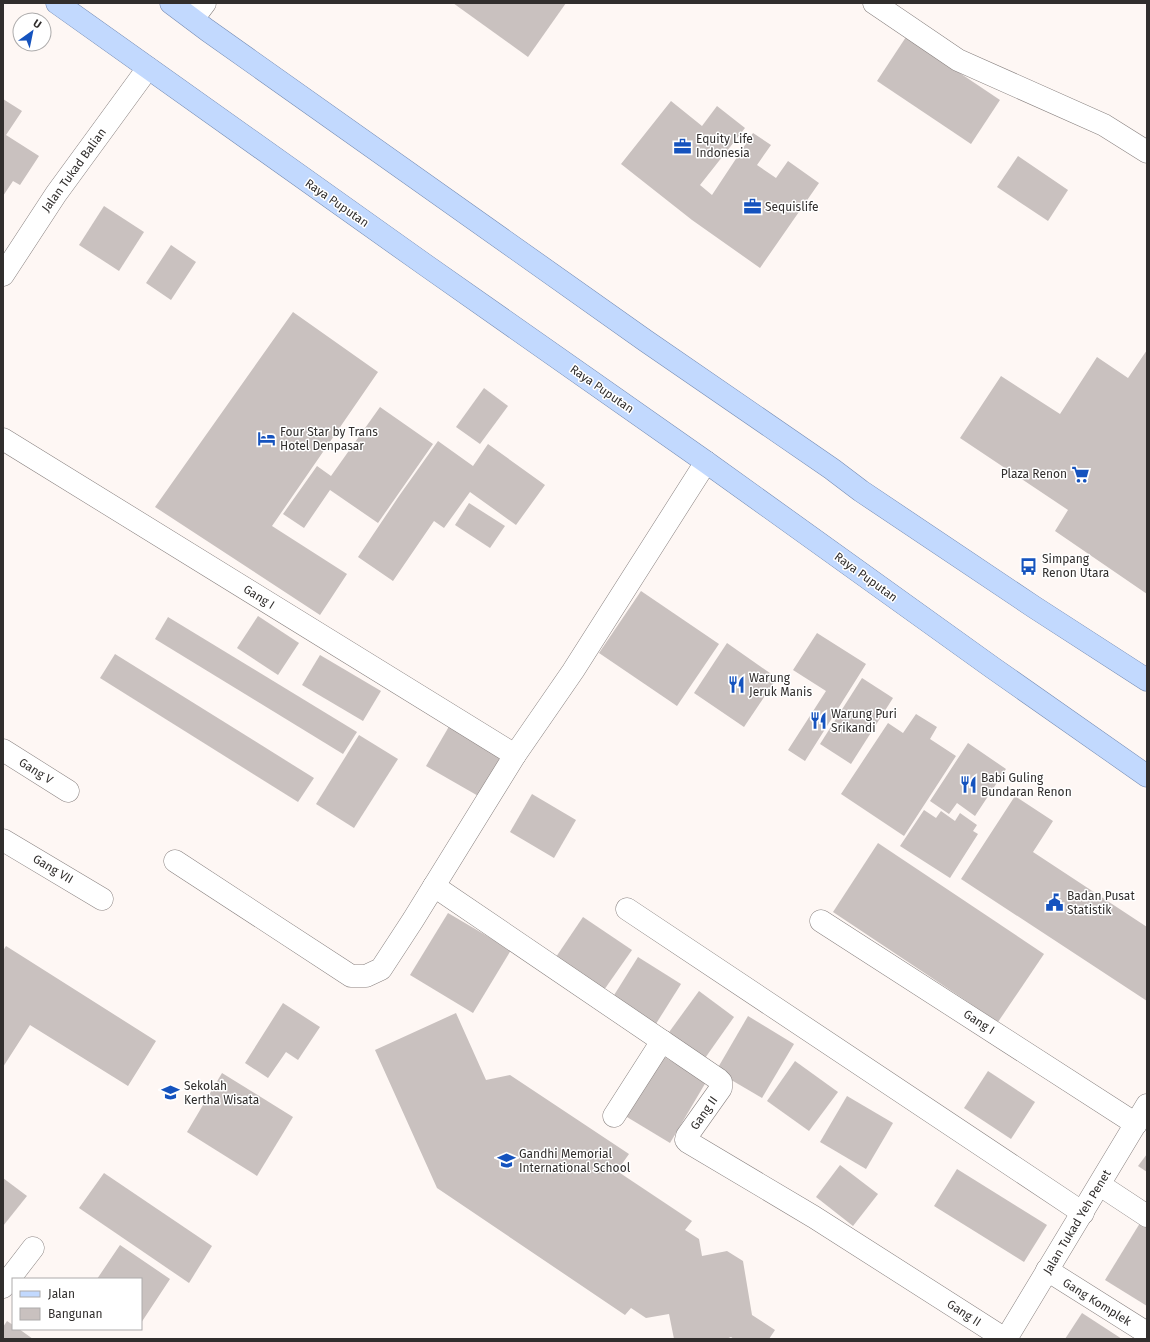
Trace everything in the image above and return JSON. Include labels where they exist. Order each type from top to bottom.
[{"type":"main road","name":"Raya Puputan","points":[[57,3],[418,260],[706,462],[1012,682],[1147,776]]},
{"type":"main road","points":[[171,3],[199,11],[207,30],[646,341],[832,469],[861,491],[1034,607],[1147,680]]},
{"type":"street","points":[[874,3],[958,60],[1104,125],[1147,152]]},
{"type":"street","name":"Jalan Tukad Balian","points":[[3,274],[56,194],[148,68]]},
{"type":"street","name":"Gang I","points":[[3,439],[515,755]]},
{"type":"street","points":[[175,861],[351,976],[366,976],[381,969],[515,755],[573,671],[706,462]]},
{"type":"street","name":"Gang V","points":[[3,750],[68,791]]},
{"type":"street","name":"Gang VII","points":[[3,840],[102,899]]},
{"type":"street","name":"Gang II","points":[[434,886],[721,1082],[721,1088],[687,1136],[686,1140],[688,1142],[814,1217],[1005,1339]]},
{"type":"street","points":[[627,909],[1083,1213]]},
{"type":"street","name":"Gang I","points":[[821,921],[1136,1124]]},
{"type":"street","points":[[614,1116],[662,1041]]},
{"type":"street","name":"Jalan Tukad Yeh Penet","points":[[1005,1339],[1100,1185],[1147,1105]]},
{"type":"street","points":[[1100,1185],[1147,1216]]},
{"type":"street","points":[[3,1287],[34,1248]]},
{"type":"street","name":"Gang Komplek","points":[[1047,1270],[1147,1333]]},
{"type":"building","points":[[453,3],[566,3],[528,57]]},
{"type":"building","points":[[906,37],[1000,100],[971,144],[877,81]]},
{"type":"building","points":[[3,99],[22,111],[6,135],[39,156],[20,185],[13,181],[3,196]]},
{"type":"building","points":[[671,101],[702,126],[717,106],[745,128],[700,185],[712,195],[753,133],[771,145],[757,165],[776,178],[788,161],[819,183],[760,268],[692,220],[621,164]]},
{"type":"building","points":[[1018,156],[1068,190],[1048,221],[997,187]]},
{"type":"building","points":[[104,206],[144,232],[119,271],[79,245]]},
{"type":"building","points":[[171,245],[196,262],[171,300],[146,283]]},
{"type":"building","name":"Four Star by Trans Hotel Denpasar","points":[[293,312],[378,372],[272,526],[347,574],[320,615],[155,507]]},
{"type":"building","name":"Plaza Renon","points":[[1147,350],[1147,594],[1055,531],[1068,510],[960,438],[1001,376],[1060,414],[1097,357],[1128,378]]},
{"type":"building","points":[[484,388],[508,406],[480,444],[456,427]]},
{"type":"building","points":[[380,407],[433,444],[378,523],[330,490],[304,528],[283,514],[317,466],[331,476]]},
{"type":"building","points":[[438,441],[473,466],[488,444],[545,485],[516,525],[470,492],[444,528],[434,521],[393,581],[358,557]]},
{"type":"building","points":[[469,503],[505,526],[490,548],[455,525]]},
{"type":"building","points":[[641,591],[719,644],[677,706],[599,653]]},
{"type":"building","points":[[258,616],[299,643],[278,675],[237,648]]},
{"type":"building","points":[[168,617],[357,732],[343,754],[155,639]]},
{"type":"building","name":"Warung Puri Srikandi","points":[[817,633],[866,664],[805,761],[788,750],[826,691],[793,670]]},
{"type":"building","name":"Warung Jeruk Manis","points":[[727,643],[777,678],[744,727],[694,693]]},
{"type":"building","points":[[115,654],[314,778],[298,802],[100,678]]},
{"type":"building","points":[[320,655],[381,691],[363,721],[302,685]]},
{"type":"building","points":[[862,678],[893,698],[851,764],[820,744]]},
{"type":"building","points":[[916,714],[937,727],[930,739],[956,756],[904,836],[841,794],[888,723],[903,733]]},
{"type":"building","points":[[451,723],[504,753],[480,797],[426,766]]},
{"type":"building","points":[[359,735],[398,759],[354,828],[316,804]]},
{"type":"building","name":"Babi Guling Bundaran Renon","points":[[968,743],[1006,769],[975,816],[957,803],[949,814],[930,801]]},
{"type":"building","points":[[532,794],[576,820],[554,858],[510,832]]},
{"type":"building","name":"Badan Pusat Statistik","points":[[1015,796],[1053,821],[1033,852],[1147,927],[1147,1001],[961,879]]},
{"type":"building","points":[[924,810],[936,818],[941,811],[955,821],[960,813],[977,825],[973,831],[978,834],[950,878],[900,846]]},
{"type":"building","points":[[878,843],[1044,954],[998,1022],[833,912]]},
{"type":"building","points":[[448,913],[511,950],[473,1013],[410,975]]},
{"type":"building","points":[[583,917],[632,950],[604,990],[556,957]]},
{"type":"building","points":[[6,946],[156,1041],[128,1086],[30,1025],[3,1067],[3,951]]},
{"type":"building","points":[[638,957],[681,984],[654,1027],[611,1000]]},
{"type":"building","points":[[699,991],[734,1017],[703,1061],[667,1035]]},
{"type":"building","points":[[283,1003],[320,1027],[298,1060],[286,1052],[268,1078],[245,1063]]},
{"type":"building","name":"Gandhi Memorial International School","points":[[456,1013],[486,1080],[510,1075],[629,1154],[617,1171],[692,1221],[685,1230],[699,1239],[702,1256],[727,1251],[743,1261],[752,1315],[775,1330],[769,1339],[734,1339],[731,1337],[726,1339],[674,1339],[669,1314],[646,1318],[631,1308],[625,1315],[437,1188],[375,1050]]},
{"type":"building","points":[[748,1016],[794,1044],[762,1098],[716,1071]]},
{"type":"building","points":[[658,1053],[706,1082],[670,1143],[622,1114]]},
{"type":"building","points":[[795,1061],[838,1092],[809,1131],[767,1101]]},
{"type":"building","points":[[988,1071],[1035,1102],[1011,1139],[964,1108]]},
{"type":"building","points":[[222,1073],[293,1117],[257,1176],[187,1132]]},
{"type":"building","points":[[847,1096],[893,1123],[866,1169],[820,1142]]},
{"type":"building","points":[[1147,1154],[1147,1172],[1138,1166]]},
{"type":"building","points":[[840,1165],[878,1194],[853,1226],[816,1197]]},
{"type":"building","points":[[957,1169],[1047,1225],[1024,1262],[934,1206]]},
{"type":"building","points":[[104,1173],[212,1246],[189,1283],[79,1208]]},
{"type":"building","points":[[3,1178],[27,1196],[3,1226]]},
{"type":"building","points":[[1140,1223],[1147,1227],[1147,1306],[1105,1280]]},
{"type":"building","points":[[120,1245],[170,1279],[142,1321],[142,1278],[98,1278]]},
{"type":"building","points":[[1082,1313],[1122,1339],[1065,1339]]},
{"type":"building","points":[[7,1321],[12,1324],[12,1330],[20,1330],[33,1339],[3,1339],[3,1327]]},
{"type":"place","name":"Equity Life Indonesia","points":[[683,146]]},
{"type":"place","name":"Sequislife","points":[[752,207]]},
{"type":"place","name":"Four Star by Trans Hotel Denpasar","points":[[267,439]]},
{"type":"place","name":"Plaza Renon","points":[[1080,474]]},
{"type":"place","name":"Simpang Renon Utara","points":[[1029,566]]},
{"type":"place","name":"Warung Jeruk Manis","points":[[736,685]]},
{"type":"place","name":"Warung Puri Srikandi","points":[[818,721]]},
{"type":"place","name":"Babi Guling Bundaran Renon","points":[[968,785]]},
{"type":"place","name":"Badan Pusat Statistik","points":[[1054,903]]},
{"type":"place","name":"Sekolah Kertha Wisata","points":[[171,1093]]},
{"type":"place","name":"Gandhi Memorial International School","points":[[506,1161]]}]
